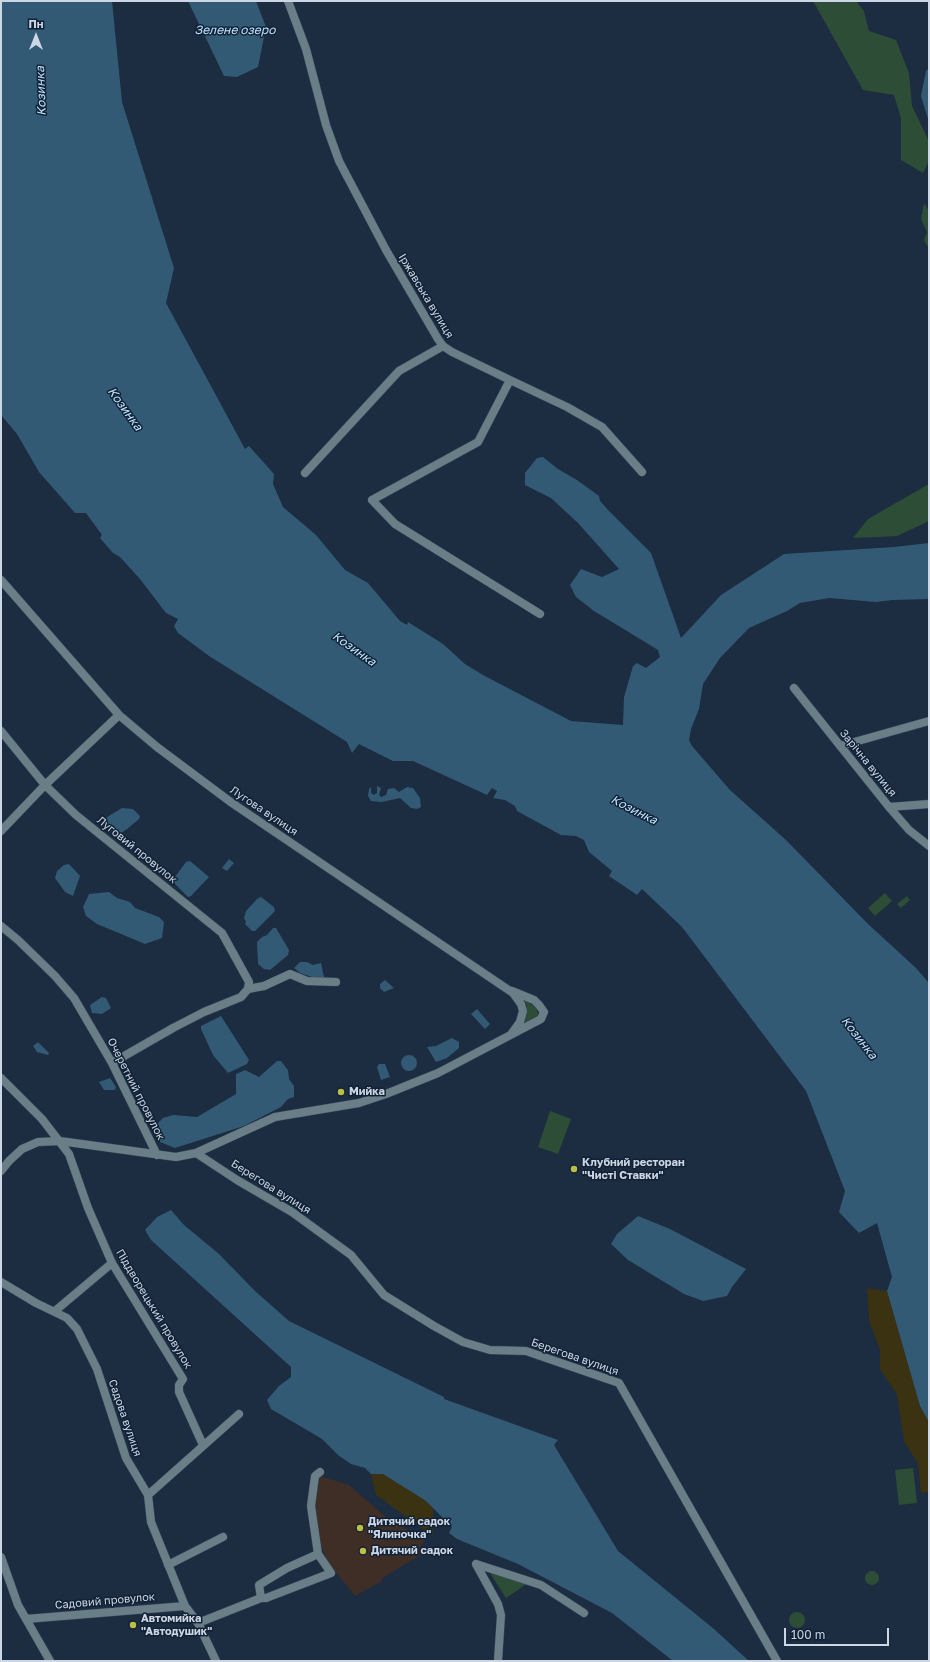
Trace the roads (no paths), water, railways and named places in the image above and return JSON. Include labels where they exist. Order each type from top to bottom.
[{"type":"street","name":"Іржавська вулиця","points":[[288,1],[309,61],[326,125],[339,161],[386,250],[442,346],[567,407],[602,427],[642,472]]},
{"type":"street","points":[[305,472],[399,371],[442,346]]},
{"type":"street","points":[[510,380],[478,442],[372,500],[395,524],[540,614]]},
{"type":"street","name":"Лугова вулиця","points":[[1,580],[119,715],[157,747],[232,803],[306,852],[382,906],[508,989],[516,997],[523,1011],[520,1022],[512,1033]]},
{"type":"street","name":"Зарічна вулиця","points":[[794,688],[889,807],[909,830],[929,846]]},
{"type":"street","points":[[1,831],[45,785],[119,715]]},
{"type":"street","points":[[840,746],[929,721]]},
{"type":"street","name":"Луговий провулок","points":[[1,731],[45,785],[76,815],[222,933],[249,982],[248,989]]},
{"type":"street","points":[[889,807],[929,804]]},
{"type":"street","name":"Очеретний провулок","points":[[1,926],[44,966],[74,998],[112,1063],[158,1155]]},
{"type":"street","points":[[112,1063],[185,1021],[241,996],[248,989],[264,986],[290,974],[307,981],[336,982]]},
{"type":"street","points":[[1,1171],[22,1149],[38,1142],[60,1141],[176,1157],[196,1153],[275,1117],[359,1103],[386,1094],[438,1073],[539,1020],[544,1012],[541,1006],[534,1000],[508,989]]},
{"type":"street","name":"Піддворецький провулок","points":[[1,1078],[42,1119],[69,1154],[88,1208],[112,1263],[183,1379],[179,1385],[179,1392],[203,1445]]},
{"type":"street","name":"Берегова вулиця","points":[[196,1153],[292,1212],[351,1255],[384,1295],[463,1342],[490,1350],[526,1352],[619,1383],[777,1661]]},
{"type":"street","points":[[54,1311],[112,1263]]},
{"type":"street","name":"Садова вулиця","points":[[1,1282],[36,1303],[67,1318],[77,1329],[97,1369],[126,1458],[148,1495],[151,1522],[185,1606],[198,1624],[216,1661]]},
{"type":"street","points":[[148,1495],[239,1414]]},
{"type":"street","points":[[198,1624],[261,1598],[266,1598],[331,1573],[318,1554],[311,1506],[315,1476],[320,1472]]},
{"type":"street","points":[[168,1565],[223,1536]]},
{"type":"street","points":[[261,1598],[259,1585],[287,1568],[318,1554]]},
{"type":"street","points":[[1,1557],[2,1567],[26,1619],[50,1661]]},
{"type":"street","points":[[498,1661],[501,1615],[498,1604],[476,1564],[542,1585],[584,1613]]},
{"type":"street","name":"Садовий провулок","points":[[26,1619],[185,1606]]},
{"type":"water","name":"Козинка","points":[[1,1],[112,1],[122,102],[174,268],[166,303],[245,449],[249,446],[274,474],[273,484],[283,507],[316,535],[345,570],[368,583],[400,621],[407,625],[408,622],[443,644],[465,664],[483,675],[571,721],[623,725],[624,697],[633,666],[637,663],[646,668],[660,657],[658,650],[594,611],[576,597],[570,585],[581,569],[602,577],[619,569],[578,523],[551,498],[525,485],[525,473],[537,458],[543,457],[558,469],[577,480],[599,496],[600,501],[609,511],[651,553],[681,638],[721,595],[784,554],[894,547],[929,543],[929,599],[876,602],[829,598],[800,603],[787,611],[749,628],[720,658],[703,684],[699,709],[691,729],[689,740],[692,746],[730,790],[786,840],[868,924],[916,968],[929,983],[929,1422],[920,1406],[887,1291],[892,1277],[877,1223],[859,1233],[839,1212],[845,1191],[806,1091],[682,927],[642,889],[637,895],[609,876],[612,871],[589,852],[584,840],[576,836],[561,835],[517,811],[515,806],[505,800],[493,798],[497,791],[492,788],[487,795],[413,761],[393,761],[359,744],[352,753],[347,742],[209,656],[178,633],[174,626],[178,619],[166,613],[140,579],[120,557],[113,553],[100,538],[102,535],[86,513],[75,513],[39,472],[17,434],[1,415]]},
{"type":"water","name":"Зелене озеро","points":[[188,1],[256,1],[266,27],[258,67],[237,77],[224,76]]},
{"type":"water","points":[[929,68],[929,122],[921,96],[926,71]]},
{"type":"water","points":[[377,786],[381,788],[379,795],[381,797],[386,795],[388,789],[394,788],[399,792],[407,787],[413,788],[420,798],[421,807],[417,809],[411,808],[400,798],[382,802],[371,801],[368,796],[369,789],[371,787],[371,793],[374,795],[377,793]]},
{"type":"water","points":[[122,808],[133,809],[140,816],[139,819],[127,829],[120,834],[115,834],[105,823],[104,819]]},
{"type":"water","points":[[229,859],[234,863],[227,871],[222,868]]},
{"type":"water","points":[[190,861],[209,877],[191,896],[188,897],[172,881],[186,862]]},
{"type":"water","points":[[69,864],[80,876],[73,896],[65,892],[55,878],[57,871],[64,865]]},
{"type":"water","points":[[109,892],[117,898],[130,902],[135,908],[159,917],[164,922],[162,938],[145,944],[97,924],[86,916],[83,907],[89,894]]},
{"type":"water","points":[[261,897],[274,907],[275,911],[255,931],[252,931],[245,924],[246,922],[244,918],[246,911],[257,899]]},
{"type":"water","points":[[273,928],[276,928],[289,950],[288,955],[270,970],[264,969],[258,964],[257,942],[262,937],[267,935]]},
{"type":"water","points":[[300,962],[307,962],[313,965],[321,963],[324,977],[318,979],[300,973],[294,968]]},
{"type":"water","points":[[385,980],[394,988],[384,992],[380,988],[380,984]]},
{"type":"water","points":[[102,997],[106,998],[111,1008],[102,1014],[92,1013],[90,1005]]},
{"type":"water","points":[[477,1009],[490,1024],[485,1029],[471,1014]]},
{"type":"water","points":[[221,1016],[249,1060],[247,1064],[228,1073],[213,1055],[201,1029],[201,1026]]},
{"type":"water","points":[[452,1038],[459,1042],[459,1048],[447,1058],[436,1062],[427,1047],[436,1046]]},
{"type":"water","points":[[38,1042],[49,1053],[48,1055],[37,1052],[33,1046]]},
{"type":"water","points":[[409,1055],[415,1057],[417,1063],[415,1069],[409,1071],[403,1069],[401,1063],[403,1057]]},
{"type":"water","points":[[277,1061],[281,1061],[288,1070],[289,1079],[294,1086],[294,1097],[288,1099],[281,1107],[244,1126],[175,1148],[160,1142],[156,1125],[163,1118],[173,1115],[197,1117],[236,1094],[236,1074],[245,1070],[259,1077]]},
{"type":"water","points":[[379,1064],[385,1064],[390,1077],[381,1080],[377,1067]]},
{"type":"water","points":[[110,1078],[116,1087],[115,1090],[104,1090],[99,1082]]},
{"type":"water","points":[[171,1210],[184,1225],[219,1254],[255,1291],[289,1321],[444,1397],[444,1399],[558,1440],[554,1445],[618,1551],[714,1629],[749,1661],[673,1661],[612,1613],[518,1564],[457,1539],[449,1533],[452,1527],[426,1501],[383,1474],[371,1474],[365,1468],[351,1464],[338,1455],[322,1439],[271,1409],[267,1400],[279,1386],[291,1377],[291,1367],[151,1240],[145,1230],[157,1217]]},
{"type":"water","points":[[638,1216],[670,1229],[746,1269],[727,1296],[703,1301],[684,1294],[628,1260],[611,1244],[617,1234]]},
{"type":"place","name":"Мийка","points":[[341,1092]]},
{"type":"place","name":"Клубний ресторан \"Чисті Ставки\"","points":[[574,1169]]},
{"type":"place","name":"Дитячий садок \"Ялиночка\"","points":[[360,1528]]},
{"type":"place","name":"Дитячий садок","points":[[363,1551]]},
{"type":"place","name":"Автомийка \"Автодушик\"","points":[[133,1625]]}]
